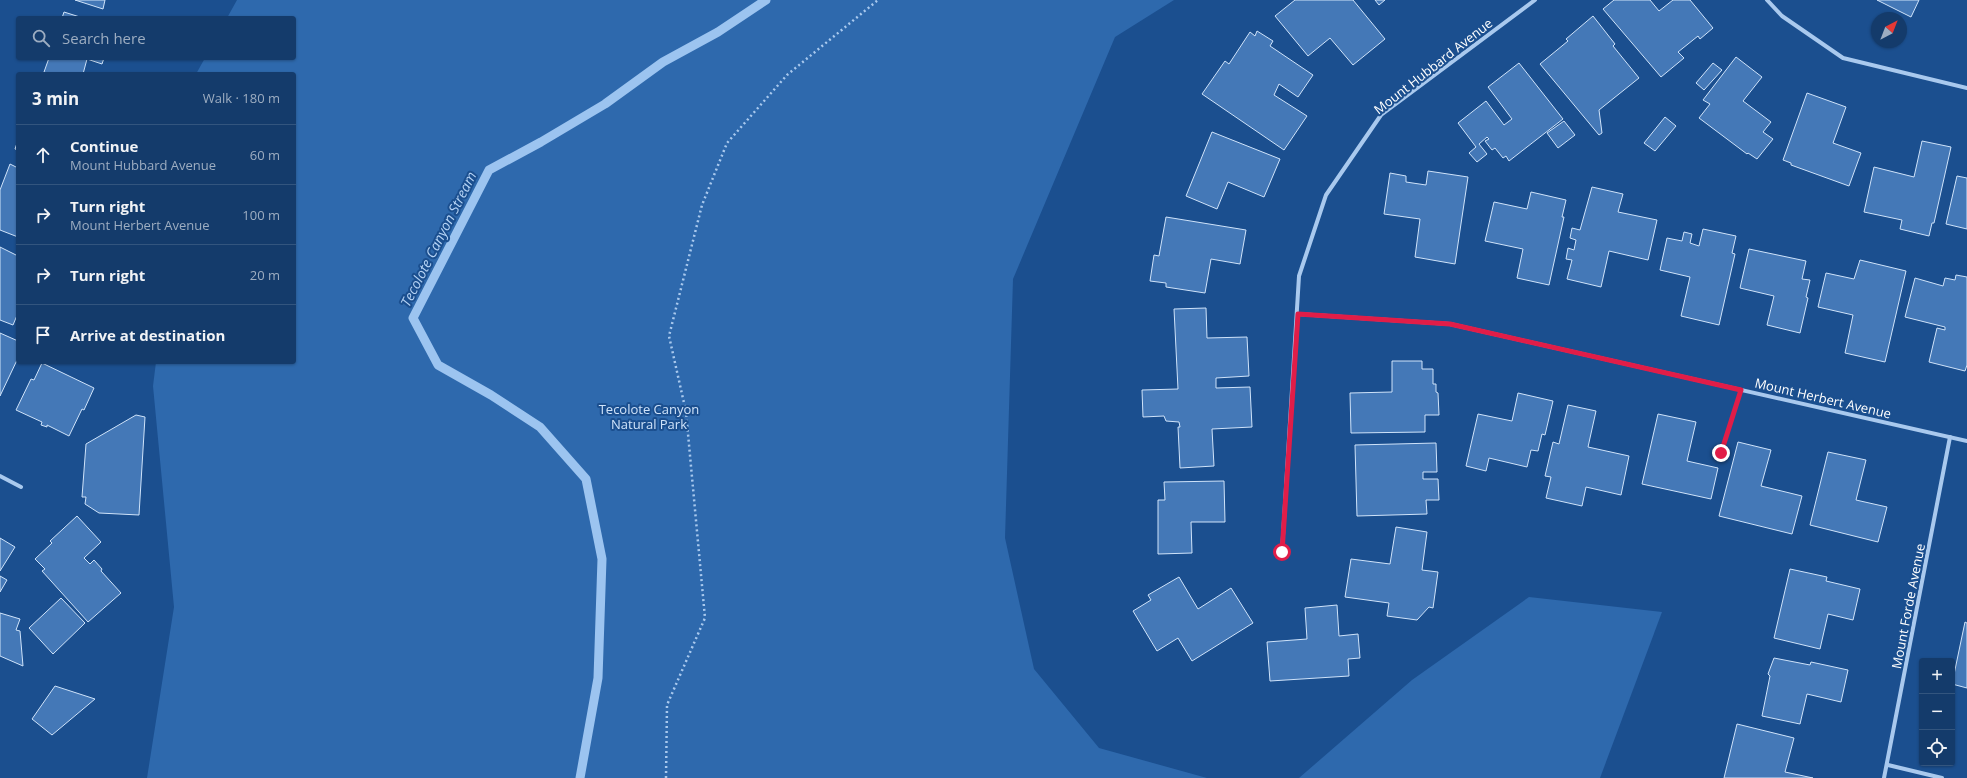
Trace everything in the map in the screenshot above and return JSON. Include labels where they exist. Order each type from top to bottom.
[{"type":"street","name":"Mount Hubbard Avenue","points":[[1282,552],[1298,314],[1299,276],[1326,195],[1382,115],[1535,0]]},
{"type":"street","points":[[1767,0],[1782,16],[1843,58],[1967,88]]},
{"type":"street","name":"Mount Herbert Avenue","points":[[1298,314],[1450,324],[1967,441]]},
{"type":"street","name":"Mount Forde Avenue","points":[[1884,778],[1888,765],[1950,437]]},
{"type":"street","points":[[0,476],[21,487]]},
{"type":"street","points":[[1888,765],[1942,778]]},
{"type":"lane","points":[[1721,453],[1741,390]]},
{"type":"path","points":[[666,778],[667,705],[705,618],[686,412],[669,336],[702,205],[727,143],[787,75],[878,0]]},
{"type":"green space","name":"Tecolote Canyon Natural Park","points":[[237,0],[1174,0],[1115,37],[1013,279],[1005,538],[1034,669],[1099,748],[1207,778],[147,778],[174,607],[153,386],[156,364],[296,364],[296,72],[197,72],[204,60],[296,60],[296,16],[228,16]]},
{"type":"green space","points":[[1529,597],[1662,612],[1600,778],[1299,778],[1412,680]]},
{"type":"building","points":[[75,0],[105,0],[103,9]]},
{"type":"building","points":[[1295,0],[1353,0],[1385,39],[1353,65],[1330,38],[1308,56],[1275,16]]},
{"type":"building","points":[[1375,0],[1385,0],[1379,5]]},
{"type":"building","points":[[1614,0],[1650,0],[1659,11],[1673,0],[1690,0],[1713,28],[1700,39],[1698,36],[1678,52],[1684,58],[1661,77],[1603,9]]},
{"type":"building","points":[[1877,0],[1919,0],[1911,17],[1907,15],[1907,12],[1901,12]]},
{"type":"building","points":[[64,12],[77,16],[63,16]]},
{"type":"building","points":[[1593,16],[1615,44],[1613,46],[1639,78],[1599,110],[1602,133],[1599,135],[1540,64],[1568,41],[1566,39]]},
{"type":"building","points":[[1257,31],[1273,41],[1270,46],[1313,75],[1298,97],[1279,84],[1274,95],[1307,116],[1284,150],[1202,94],[1225,61],[1229,64],[1250,32],[1255,36]]},
{"type":"building","points":[[1736,57],[1762,77],[1743,101],[1771,122],[1763,132],[1773,139],[1757,159],[1748,153],[1747,154],[1699,118],[1710,104],[1703,100]]},
{"type":"building","points":[[48,60],[87,60],[84,72],[44,72]]},
{"type":"building","points":[[90,60],[103,60],[102,64]]},
{"type":"building","points":[[1519,63],[1563,119],[1509,161],[1506,156],[1503,158],[1495,148],[1492,150],[1485,141],[1489,139],[1487,137],[1479,144],[1487,154],[1477,162],[1469,153],[1476,147],[1458,123],[1486,101],[1504,125],[1512,119],[1488,87]]},
{"type":"building","points":[[1713,63],[1722,70],[1704,90],[1696,83]]},
{"type":"building","points":[[1807,93],[1846,107],[1833,143],[1861,153],[1849,186],[1791,165],[1791,163],[1783,160]]},
{"type":"building","points":[[1665,117],[1676,126],[1655,151],[1644,143]]},
{"type":"building","points":[[1564,121],[1575,135],[1558,148],[1547,133]]},
{"type":"building","points":[[1212,132],[1280,159],[1264,197],[1228,182],[1217,209],[1186,196]]},
{"type":"building","points":[[1922,141],[1951,147],[1934,223],[1932,223],[1929,236],[1900,229],[1902,220],[1864,212],[1874,167],[1914,177]]},
{"type":"building","points":[[10,164],[16,167],[16,236],[0,230],[0,190]]},
{"type":"building","points":[[1428,171],[1468,177],[1455,264],[1415,257],[1420,219],[1384,214],[1390,173],[1406,176],[1406,182],[1426,185]]},
{"type":"building","points":[[1957,176],[1967,178],[1967,229],[1946,224]]},
{"type":"building","points":[[1592,187],[1623,194],[1618,212],[1657,220],[1648,260],[1609,251],[1601,287],[1567,279],[1572,260],[1566,259],[1568,248],[1574,250],[1576,240],[1570,238],[1572,228],[1580,230]]},
{"type":"building","points":[[1531,192],[1566,200],[1562,217],[1564,217],[1549,285],[1517,278],[1523,249],[1485,241],[1494,202],[1527,209]]},
{"type":"building","points":[[1166,217],[1246,230],[1240,264],[1211,259],[1205,293],[1166,287],[1166,283],[1150,281],[1154,255],[1159,256]]},
{"type":"building","points":[[1703,229],[1736,236],[1732,253],[1735,254],[1719,325],[1681,316],[1690,277],[1660,270],[1667,238],[1682,241],[1684,232],[1692,234],[1690,243],[1699,246]]},
{"type":"building","points":[[0,247],[16,255],[16,318],[13,325],[0,320]]},
{"type":"building","points":[[1749,249],[1806,261],[1802,279],[1810,280],[1806,297],[1808,298],[1800,333],[1767,325],[1774,296],[1740,288]]},
{"type":"building","points":[[1860,260],[1906,271],[1885,362],[1845,353],[1853,315],[1818,307],[1826,273],[1854,279]]},
{"type":"building","points":[[1956,275],[1967,277],[1967,365],[1965,371],[1929,362],[1937,328],[1945,330],[1945,327],[1905,317],[1915,278],[1943,286],[1945,278],[1955,280]]},
{"type":"building","points":[[1206,308],[1207,338],[1247,337],[1249,376],[1216,378],[1216,388],[1250,387],[1252,427],[1212,429],[1214,466],[1180,468],[1179,422],[1166,421],[1164,416],[1143,417],[1142,390],[1178,389],[1174,309]]},
{"type":"building","points":[[0,333],[16,340],[16,362],[0,396]]},
{"type":"building","points":[[1392,361],[1422,361],[1422,369],[1433,369],[1433,384],[1436,384],[1436,392],[1438,393],[1439,415],[1425,415],[1425,432],[1351,433],[1350,393],[1392,392]]},
{"type":"building","points":[[42,364],[44,364],[94,388],[84,410],[82,409],[69,436],[47,425],[47,427],[41,425],[42,422],[16,410],[31,379],[34,380]]},
{"type":"building","points":[[1518,393],[1553,401],[1545,435],[1542,434],[1538,451],[1531,450],[1527,467],[1489,458],[1486,471],[1466,466],[1478,414],[1512,421]]},
{"type":"building","points":[[1568,405],[1596,411],[1588,447],[1629,456],[1621,495],[1586,487],[1582,506],[1546,498],[1551,477],[1545,476],[1553,442],[1559,444]]},
{"type":"building","points":[[1658,414],[1696,422],[1687,461],[1718,468],[1711,499],[1642,484]]},
{"type":"building","points":[[136,415],[145,417],[139,515],[99,513],[85,504],[86,497],[82,497],[86,444]]},
{"type":"building","points":[[1738,442],[1771,450],[1761,486],[1802,496],[1792,534],[1719,516]]},
{"type":"building","points":[[1436,443],[1437,472],[1423,472],[1423,479],[1438,479],[1439,500],[1426,500],[1427,514],[1357,516],[1355,445]]},
{"type":"building","points":[[1828,452],[1866,460],[1856,500],[1887,507],[1878,542],[1810,525]]},
{"type":"building","points":[[1224,481],[1225,522],[1191,522],[1192,553],[1158,554],[1158,500],[1165,500],[1164,482]]},
{"type":"building","points":[[77,516],[101,542],[84,558],[90,564],[94,560],[102,569],[101,571],[121,593],[88,622],[42,571],[45,569],[35,559],[52,543],[50,541]]},
{"type":"building","points":[[1396,527],[1427,532],[1422,570],[1438,572],[1433,608],[1429,607],[1417,620],[1387,616],[1389,603],[1345,597],[1351,559],[1390,564]]},
{"type":"building","points":[[0,538],[15,547],[0,571]]},
{"type":"building","points":[[1790,569],[1827,577],[1826,581],[1860,589],[1853,620],[1828,614],[1820,649],[1774,638]]},
{"type":"building","points":[[0,576],[7,580],[0,592]]},
{"type":"building","points":[[1179,577],[1198,609],[1231,588],[1253,623],[1192,661],[1178,638],[1157,651],[1133,611],[1151,600],[1148,595]]},
{"type":"building","points":[[61,598],[85,623],[53,654],[29,628]]},
{"type":"building","points":[[1337,605],[1339,636],[1358,634],[1360,658],[1348,659],[1349,676],[1270,681],[1267,642],[1307,639],[1305,608]]},
{"type":"building","points":[[0,613],[20,619],[16,630],[20,631],[23,666],[0,656]]},
{"type":"building","points":[[1965,622],[1967,623],[1967,688],[1955,685],[1955,670]]},
{"type":"building","points":[[1774,658],[1810,665],[1811,662],[1848,670],[1841,702],[1807,694],[1800,724],[1762,716],[1770,676],[1768,674]]},
{"type":"building","points":[[55,686],[95,699],[52,735],[32,719]]},
{"type":"building","points":[[1737,724],[1794,738],[1785,772],[1813,778],[1724,778]]},
{"type":"waterway","name":"Tecolote Canyon Stream","points":[[580,778],[598,678],[602,559],[586,479],[540,427],[491,395],[438,365],[413,318],[489,170],[541,142],[605,104],[663,62],[718,32],[766,0]]},
{"type":"route","points":[[1282,552],[1298,314],[1450,324],[1741,390],[1721,453]]}]
